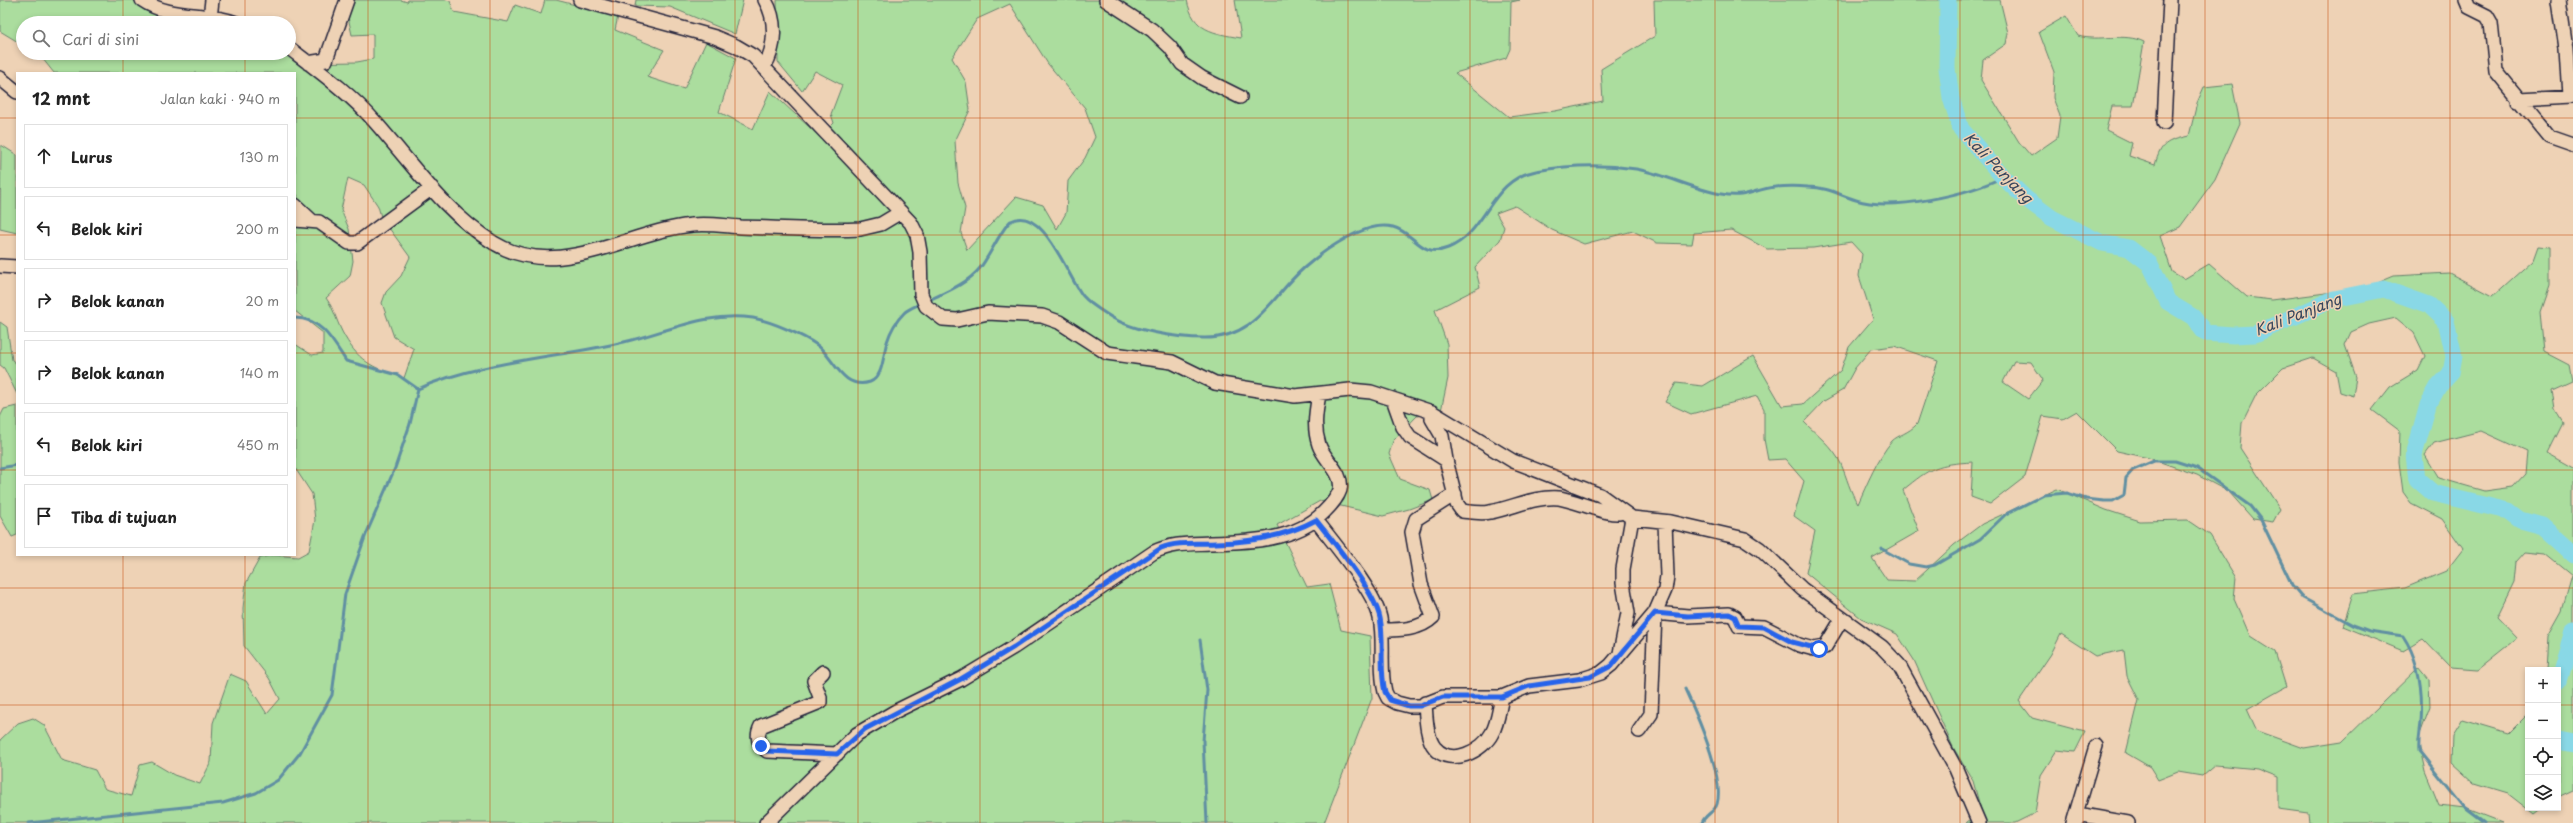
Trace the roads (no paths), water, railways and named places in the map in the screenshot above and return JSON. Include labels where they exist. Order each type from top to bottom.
[{"type":"street","points":[[142,0],[158,9],[198,16]]},
{"type":"street","points":[[210,16],[212,0]]},
{"type":"street","points":[[308,63],[326,60],[347,0]]},
{"type":"street","points":[[580,0],[715,38],[736,46],[764,66],[810,118],[911,223],[918,240],[920,288],[925,302],[937,316],[953,320],[988,313],[1048,317],[1070,328],[1107,353],[1172,362],[1210,381],[1235,387],[1295,396],[1350,390],[1371,392],[1432,412],[1512,461],[1600,495],[1627,515]]},
{"type":"street","points":[[764,0],[770,11],[773,42],[764,66]]},
{"type":"street","points":[[1106,0],[1152,30],[1170,47],[1182,64],[1202,78],[1240,97]]},
{"type":"street","points":[[2164,123],[2170,0]]},
{"type":"street","points":[[2466,0],[2469,7],[2487,16],[2491,23],[2496,72],[2550,137],[2573,145]]},
{"type":"street","points":[[2518,100],[2571,97],[2570,46],[2559,0]]},
{"type":"street","points":[[296,54],[376,122],[432,188],[462,219],[495,243],[522,255],[556,259],[577,256],[642,236],[692,225],[860,229],[881,224],[901,212]]},
{"type":"street","points":[[0,78],[16,91]]},
{"type":"street","points":[[296,220],[311,220],[322,224],[349,243],[357,243],[432,188]]},
{"type":"street","points":[[296,206],[311,220]]},
{"type":"street","points":[[0,266],[16,267]]},
{"type":"street","points":[[766,823],[865,729],[961,679],[1014,647],[1161,548],[1174,545],[1257,540],[1298,530],[1316,520],[1335,500],[1340,489],[1336,471],[1322,452],[1317,435],[1315,419],[1319,394]]},
{"type":"street","points":[[1392,399],[1403,427],[1410,437],[1446,460]]},
{"type":"street","points":[[1432,412],[1432,418],[1442,436],[1446,460],[1460,510],[1469,512],[1490,512],[1527,501],[1549,498],[1575,501],[1612,515],[1627,515],[1745,539],[1760,549],[1802,589],[1882,647],[1906,675],[1956,769],[1979,823]]},
{"type":"street","points":[[1382,630],[1426,624],[1433,616],[1421,584],[1412,532],[1416,519],[1455,494]]},
{"type":"street","points":[[1619,656],[1628,613],[1623,569],[1627,515]]},
{"type":"street","points":[[1316,520],[1343,554],[1373,601],[1380,616],[1382,630],[1384,687],[1388,698],[1403,706],[1425,704],[1443,697],[1502,697],[1529,686],[1590,677],[1611,666],[1655,613],[1665,590],[1667,576],[1665,522]]},
{"type":"street","points":[[1655,613],[1688,616],[1729,614],[1735,617],[1739,626],[1764,627],[1792,642],[1814,649],[1825,647],[1842,619]]},
{"type":"street","points":[[1638,731],[1651,714],[1655,613]]},
{"type":"street","points":[[823,672],[814,681],[820,697],[820,702],[761,726],[758,738],[761,746],[767,751],[837,754]]},
{"type":"street","points":[[1425,704],[1427,723],[1435,749],[1449,755],[1458,755],[1474,752],[1491,735],[1502,697]]},
{"type":"street","points":[[2074,822],[2096,746]]},
{"type":"street","points":[[2074,822],[2087,815],[2128,823]]},
{"type":"waterway","name":"Kali Panjang","points":[[1948,0],[1947,68],[1951,98],[1961,129],[2003,177],[2025,198],[2052,218],[2102,243],[2129,248],[2150,264],[2168,302],[2193,317],[2205,333],[2233,335],[2255,334],[2334,299],[2384,289],[2429,305],[2446,321],[2454,356],[2451,373],[2438,387],[2428,405],[2414,455],[2417,479],[2433,493],[2508,511],[2520,520],[2542,526],[2573,554]]},
{"type":"waterway","points":[[927,301],[956,287],[975,274],[1008,224],[1011,221],[1023,219],[1034,223],[1044,232],[1062,259],[1083,296],[1091,304],[1118,321],[1141,329],[1181,337],[1205,338],[1223,336],[1237,331],[1250,323],[1261,314],[1292,279],[1312,261],[1333,246],[1358,232],[1382,226],[1393,227],[1407,234],[1424,248],[1431,250],[1448,248],[1461,241],[1472,231],[1498,195],[1508,185],[1520,176],[1536,171],[1561,167],[1624,167],[1647,171],[1700,189],[1721,194],[1744,195],[1768,188],[1800,186],[1822,189],[1856,200],[1871,203],[1890,204],[1951,195],[2003,177]]},
{"type":"waterway","points":[[29,823],[223,803],[256,793],[278,780],[300,753],[332,695],[345,594],[365,537],[395,468],[410,424],[418,389],[466,372],[624,342],[687,324],[719,317],[753,318],[777,325],[817,345],[823,350],[839,371],[852,382],[870,382],[878,375],[887,342],[896,323],[906,312],[922,303]]},
{"type":"waterway","points":[[296,318],[304,319],[319,326],[331,339],[346,361],[398,375],[418,389]]},
{"type":"waterway","points":[[1882,549],[1909,564],[1926,567],[1935,565],[1980,539],[2006,514],[2044,495],[2067,493],[2086,499],[2113,501],[2124,495],[2126,478],[2133,470],[2154,461],[2175,461],[2197,468],[2250,506],[2261,520],[2292,585],[2303,598],[2353,625],[2369,631],[2403,636],[2409,646],[2417,667],[2421,689],[2419,751],[2465,808],[2485,823]]},
{"type":"waterway","points":[[0,468],[16,465]]},
{"type":"waterway","name":"Kali Panjang","points":[[2561,671],[2573,631]]},
{"type":"waterway","points":[[1200,640],[1207,690],[1203,741],[1207,823]]},
{"type":"waterway","points":[[1685,689],[1703,730],[1714,763],[1717,778],[1717,804],[1702,823]]},
{"type":"waterway","name":"Kali Panjang","points":[[2561,742],[2573,744]]}]
